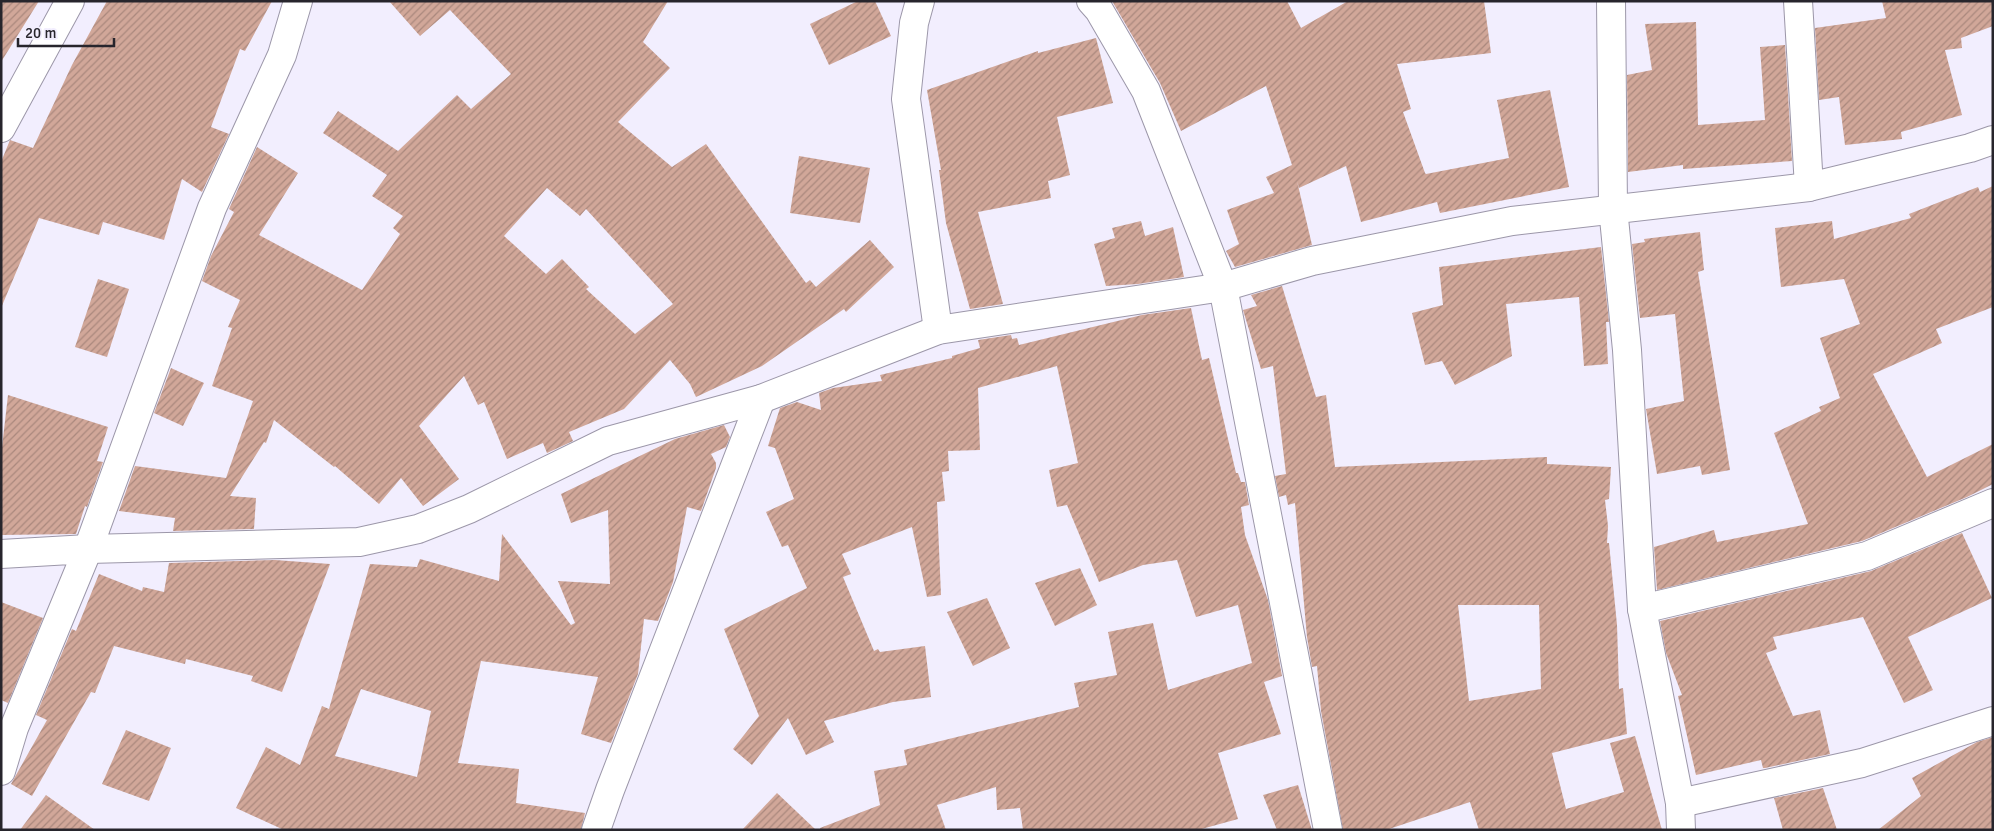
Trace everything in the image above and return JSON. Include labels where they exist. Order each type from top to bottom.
[{"type":"street","points":[[1,128],[70,1]]},
{"type":"street","points":[[1,772],[14,728],[88,549],[212,208],[282,54],[298,1]]},
{"type":"street","points":[[920,1],[914,23],[906,99],[938,330]]},
{"type":"street","points":[[1091,1],[1146,91],[1223,286],[1328,830]]},
{"type":"street","points":[[1611,1],[1613,208],[1627,350],[1642,609],[1680,803],[1682,830]]},
{"type":"street","points":[[1798,1],[1809,187]]},
{"type":"street","points":[[1,554],[88,549],[359,542],[418,529],[469,509],[608,441],[761,399],[938,330],[1223,286],[1312,261],[1493,224],[1613,208],[1809,187],[1970,148],[1993,140]]},
{"type":"street","points":[[596,830],[761,399]]},
{"type":"street","points":[[1642,609],[1867,556],[1993,503]]},
{"type":"street","points":[[1680,803],[1862,762],[1993,721]]},
{"type":"building","points":[[1,1],[39,1],[1,62]]},
{"type":"building","points":[[107,1],[272,1],[245,51],[240,49],[211,127],[229,134],[202,192],[182,179],[164,240],[103,222],[99,235],[39,218],[1,308],[1,162],[10,140],[33,148],[72,65]]},
{"type":"building","points":[[389,1],[668,1],[643,42],[670,68],[618,122],[672,167],[706,144],[806,283],[810,280],[816,287],[870,240],[894,267],[846,312],[844,309],[762,366],[696,397],[690,384],[670,360],[624,409],[569,432],[573,441],[547,453],[543,443],[507,459],[484,402],[478,405],[464,376],[419,426],[459,479],[423,506],[401,478],[379,504],[335,466],[274,420],[266,443],[264,442],[230,496],[256,498],[254,529],[173,531],[175,518],[119,511],[135,466],[226,478],[253,401],[212,386],[232,328],[228,327],[240,300],[202,281],[211,256],[234,212],[229,209],[257,147],[298,173],[259,235],[362,290],[400,234],[393,228],[403,216],[372,196],[387,175],[323,133],[338,111],[398,151],[457,95],[471,109],[511,74],[450,10],[420,36]],"holes":[[[547,188],[580,216],[586,209],[673,304],[635,334],[586,289],[589,287],[562,259],[546,274],[504,236]]]},
{"type":"building","points":[[858,1],[875,1],[891,36],[829,65],[810,24]]},
{"type":"building","points":[[1112,1],[1287,1],[1301,28],[1348,1],[1484,1],[1491,53],[1397,64],[1411,109],[1403,112],[1425,173],[1509,158],[1497,100],[1550,90],[1569,187],[1440,213],[1437,202],[1361,222],[1346,166],[1299,188],[1297,181],[1312,245],[1235,267],[1226,251],[1239,244],[1227,210],[1274,193],[1266,177],[1292,165],[1266,86],[1181,131],[1160,83]]},
{"type":"building","points":[[1882,1],[1993,1],[1993,26],[1961,38],[1962,48],[1945,50],[1962,115],[1901,132],[1902,139],[1845,145],[1839,97],[1819,100],[1815,28],[1886,18]]},
{"type":"building","points":[[1696,22],[1698,125],[1765,120],[1760,47],[1785,45],[1792,161],[1683,169],[1683,165],[1628,172],[1627,75],[1652,70],[1645,24]]},
{"type":"building","points":[[1096,38],[1113,103],[1057,117],[1070,175],[1048,181],[1051,198],[978,212],[1003,304],[970,309],[946,223],[939,170],[941,170],[927,90],[1038,51],[1038,53]]},
{"type":"building","points":[[799,156],[870,168],[860,223],[790,213]]},
{"type":"building","points":[[1993,186],[1993,307],[1936,329],[1942,343],[1873,374],[1927,477],[1993,444],[1993,484],[1967,497],[1862,541],[1657,590],[1654,547],[1714,530],[1717,542],[1808,524],[1774,433],[1821,411],[1819,407],[1840,398],[1820,338],[1860,324],[1844,279],[1781,287],[1775,228],[1832,221],[1834,239],[1911,218],[1909,214],[1978,187],[1980,192]]},
{"type":"building","points":[[1141,221],[1145,236],[1173,227],[1184,277],[1138,284],[1106,286],[1094,244],[1115,238],[1112,228]]},
{"type":"building","points":[[1700,232],[1704,270],[1698,272],[1730,470],[1702,475],[1700,466],[1657,474],[1646,409],[1684,401],[1675,314],[1640,318],[1632,244],[1645,242],[1644,239]]},
{"type":"building","points":[[1601,247],[1609,322],[1606,322],[1608,364],[1584,366],[1579,297],[1506,304],[1512,356],[1455,385],[1442,361],[1425,365],[1412,313],[1443,305],[1439,267]]},
{"type":"building","points":[[98,279],[129,289],[107,357],[75,347]]},
{"type":"building","points":[[1282,286],[1316,397],[1326,395],[1335,467],[1547,457],[1547,464],[1611,467],[1609,499],[1605,500],[1608,526],[1607,543],[1609,543],[1617,625],[1619,689],[1623,688],[1627,734],[1552,753],[1566,809],[1624,792],[1610,743],[1635,736],[1662,830],[1479,830],[1470,802],[1386,830],[1343,830],[1321,711],[1317,666],[1312,667],[1307,637],[1295,503],[1288,505],[1286,495],[1279,497],[1275,476],[1286,474],[1273,366],[1261,369],[1243,310],[1257,306],[1251,295]],"holes":[[[1458,605],[1539,605],[1541,689],[1469,701]]]},
{"type":"building","points":[[1191,308],[1202,360],[1209,358],[1236,473],[1238,473],[1241,482],[1245,482],[1249,505],[1241,507],[1245,535],[1268,600],[1282,676],[1264,682],[1281,734],[1218,753],[1238,819],[1198,830],[1023,830],[1020,808],[997,810],[996,787],[937,805],[946,830],[820,830],[820,828],[880,805],[874,771],[907,765],[904,750],[1079,707],[1074,683],[1117,675],[1108,632],[1153,623],[1168,690],[1252,663],[1238,605],[1196,617],[1177,560],[1143,565],[1099,582],[1067,505],[1057,507],[1049,470],[1078,463],[1057,366],[978,388],[980,450],[948,451],[949,471],[942,472],[945,501],[937,502],[941,595],[927,597],[912,527],[842,554],[851,574],[843,577],[874,651],[878,649],[880,652],[925,646],[931,697],[893,702],[824,721],[834,742],[806,755],[788,718],[752,765],[733,749],[759,716],[724,629],[807,588],[788,545],[782,547],[766,512],[794,499],[775,448],[768,446],[780,408],[797,402],[821,410],[819,393],[833,388],[882,381],[880,375],[952,358],[952,356],[980,348],[978,340],[1011,335],[1012,339],[1017,338],[1019,345],[1142,315]]},
{"type":"building","points":[[171,368],[204,383],[183,426],[154,413]]},
{"type":"building","points":[[8,395],[108,427],[97,461],[103,462],[76,534],[1,535],[1,456]]},
{"type":"building","points":[[724,425],[730,437],[726,447],[711,454],[716,463],[716,468],[701,511],[687,507],[673,582],[658,621],[644,619],[638,674],[611,743],[581,734],[598,677],[481,661],[458,763],[519,769],[516,803],[585,813],[581,830],[284,830],[236,808],[266,747],[300,765],[322,706],[329,709],[370,564],[417,567],[420,559],[499,581],[502,534],[571,625],[575,623],[558,581],[610,584],[608,510],[571,523],[561,494],[675,439]],"holes":[[[361,689],[431,711],[417,777],[335,756]]]},
{"type":"building","points":[[1962,533],[1992,598],[1908,637],[1933,690],[1904,703],[1863,617],[1773,637],[1777,649],[1766,653],[1793,716],[1820,710],[1830,754],[1765,768],[1763,768],[1761,760],[1696,775],[1678,696],[1682,695],[1666,653],[1660,621],[1871,571]]},
{"type":"building","points":[[275,560],[330,564],[282,692],[251,681],[253,676],[186,659],[185,664],[114,646],[95,693],[91,692],[32,796],[11,784],[47,720],[36,715],[72,629],[76,631],[99,574],[142,591],[143,587],[164,592],[169,563]]},
{"type":"building","points":[[1080,568],[1097,605],[1055,626],[1035,583]]},
{"type":"building","points":[[987,598],[1010,648],[973,666],[947,612]]},
{"type":"building","points":[[1,602],[43,618],[8,703],[1,700]]},
{"type":"building","points":[[126,730],[171,748],[149,801],[102,784]]},
{"type":"building","points":[[1993,737],[1993,830],[1878,830],[1921,796],[1912,778],[1977,742]]},
{"type":"building","points":[[1298,785],[1312,830],[1277,830],[1263,795]]},
{"type":"building","points":[[1823,788],[1837,830],[1783,830],[1774,798]]},
{"type":"building","points":[[777,793],[816,830],[742,830]]},
{"type":"building","points":[[46,795],[95,830],[20,830]]}]
